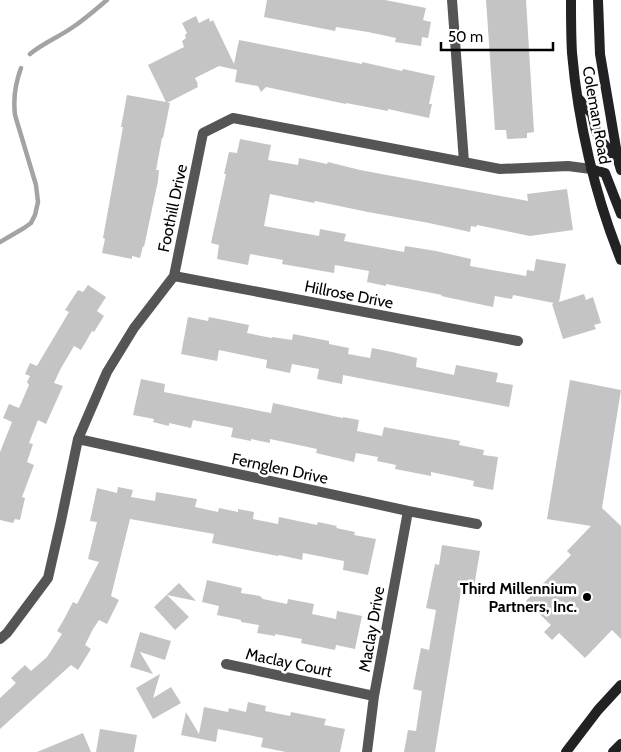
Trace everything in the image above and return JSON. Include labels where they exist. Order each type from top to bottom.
[{"type":"street","points":[[452,0],[464,162]]},
{"type":"street","name":"Coleman Road","points":[[571,0],[572,53],[577,97],[591,169],[611,236],[621,260]]},
{"type":"street","name":"Coleman Road","points":[[598,0],[600,54],[620,164]]},
{"type":"street","points":[[577,97],[592,114],[596,131],[602,142],[620,164]]},
{"type":"street","name":"Foothill Drive","points":[[0,640],[48,578],[78,439],[107,372],[134,328],[174,276],[203,133],[233,118],[500,169],[568,166],[591,169]]},
{"type":"street","points":[[591,169],[605,174],[621,214]]},
{"type":"street","name":"Hillrose Drive","points":[[174,276],[518,341]]},
{"type":"street","name":"Fernglen Drive","points":[[78,439],[408,511],[477,524]]},
{"type":"street","name":"Maclay Drive","points":[[366,752],[374,696],[408,511]]},
{"type":"street","name":"Maclay Court","points":[[226,664],[374,696]]},
{"type":"street","points":[[566,752],[598,710],[621,685]]},
{"type":"street","points":[[613,752],[621,744]]},
{"type":"building","points":[[267,0],[385,0],[426,8],[423,20],[431,22],[428,38],[422,37],[421,46],[395,42],[396,38],[368,32],[336,27],[335,31],[264,17]]},
{"type":"building","points":[[486,0],[526,0],[534,132],[527,133],[527,138],[507,139],[506,130],[495,130]]},
{"type":"building","points":[[196,16],[199,23],[209,18],[210,22],[213,20],[234,64],[239,40],[435,76],[429,104],[432,104],[429,118],[388,109],[388,111],[346,104],[266,87],[261,92],[258,86],[235,82],[237,70],[219,66],[195,78],[198,87],[167,103],[170,103],[156,170],[159,170],[158,181],[140,258],[132,256],[132,259],[102,253],[127,95],[166,102],[148,65],[184,47],[182,41],[186,38],[185,35],[187,33],[182,23]]},
{"type":"building","points":[[240,139],[271,145],[268,160],[298,165],[299,158],[327,164],[328,162],[360,170],[528,201],[527,194],[567,189],[573,230],[530,236],[477,225],[476,227],[471,226],[470,232],[315,201],[314,203],[270,194],[264,226],[319,236],[320,229],[346,234],[344,241],[404,252],[405,246],[436,251],[471,259],[470,266],[526,276],[527,270],[534,271],[536,259],[566,264],[559,302],[584,294],[586,300],[593,297],[601,323],[594,325],[596,329],[563,339],[552,304],[554,303],[513,295],[512,299],[495,296],[493,307],[442,295],[367,282],[369,271],[335,265],[334,273],[282,264],[283,260],[250,254],[248,265],[217,259],[219,245],[211,243],[226,174],[224,174],[229,152],[237,153]]},
{"type":"building","points":[[88,285],[106,297],[97,311],[104,316],[94,332],[92,331],[81,350],[74,346],[54,383],[63,386],[46,424],[38,420],[29,443],[33,444],[27,462],[34,465],[22,497],[25,498],[20,520],[15,519],[13,523],[0,520],[0,452],[12,422],[3,418],[9,404],[19,408],[29,385],[27,382],[30,376],[25,374],[30,363],[37,366],[69,312],[65,310],[78,290],[83,292]]},
{"type":"building","points":[[188,317],[208,321],[209,317],[249,325],[247,333],[272,338],[292,340],[293,334],[329,341],[329,344],[349,348],[348,354],[370,358],[372,348],[392,352],[417,358],[416,367],[454,375],[456,365],[498,373],[496,382],[513,385],[509,407],[343,375],[342,384],[317,379],[319,369],[292,364],[290,373],[266,368],[267,360],[219,350],[217,361],[181,354]]},
{"type":"building","points":[[141,379],[165,384],[164,392],[271,413],[273,403],[359,420],[357,431],[382,436],[384,427],[460,441],[459,445],[484,450],[483,455],[498,457],[493,490],[473,486],[474,481],[431,472],[431,476],[395,469],[396,465],[377,461],[378,457],[356,453],[354,462],[316,453],[317,449],[270,439],[270,443],[231,437],[233,428],[193,420],[191,428],[169,423],[169,426],[153,422],[154,419],[133,415]]},
{"type":"building","points":[[570,380],[621,390],[602,508],[621,526],[621,639],[612,630],[585,658],[559,633],[552,640],[544,632],[551,625],[526,601],[571,555],[567,551],[591,526],[547,519]]},
{"type":"building","points":[[118,487],[133,490],[131,497],[155,501],[156,492],[197,499],[195,507],[218,512],[219,508],[238,512],[238,509],[254,512],[253,519],[278,524],[279,517],[317,525],[318,522],[355,532],[354,535],[376,539],[368,575],[343,570],[344,561],[303,553],[302,560],[278,556],[212,543],[214,534],[130,519],[111,596],[119,600],[107,624],[99,620],[93,629],[85,645],[91,649],[78,670],[71,665],[0,729],[0,698],[16,683],[11,678],[25,665],[31,671],[47,657],[62,634],[57,631],[73,602],[77,604],[99,562],[88,559],[97,522],[90,521],[97,488],[117,493]]},
{"type":"building","points":[[442,545],[480,551],[474,587],[462,585],[435,752],[404,752],[408,730],[416,731],[422,691],[413,689],[421,648],[429,650],[436,610],[426,608],[435,564],[439,565]]},
{"type":"building","points":[[207,580],[242,588],[241,593],[260,596],[263,599],[287,604],[288,599],[314,604],[312,614],[336,619],[337,611],[362,616],[355,649],[336,645],[335,650],[301,643],[302,639],[257,633],[259,625],[217,615],[219,606],[202,602]]},
{"type":"building","points":[[179,583],[196,601],[167,595],[189,617],[175,630],[154,607]]},
{"type":"building","points":[[140,632],[171,641],[165,660],[140,652],[153,674],[130,667]]},
{"type":"building","points":[[160,674],[153,698],[171,687],[181,703],[153,719],[136,688]]},
{"type":"building","points":[[248,702],[266,706],[265,711],[290,716],[291,712],[326,719],[324,725],[345,729],[340,752],[286,752],[261,747],[263,738],[218,729],[216,742],[181,735],[186,712],[199,734],[204,707],[228,712],[229,708],[246,712]]},
{"type":"building","points":[[100,729],[137,735],[134,752],[96,752]]},
{"type":"building","points":[[83,733],[91,752],[37,752]]},
{"type":"waterway","points":[[30,54],[68,31],[107,0]]},
{"type":"waterway","points":[[0,242],[31,223],[38,202],[36,185],[15,115],[15,91],[21,68]]},
{"type":"place","name":"Third Millennium Partners, Inc.","points":[[587,597]]}]
